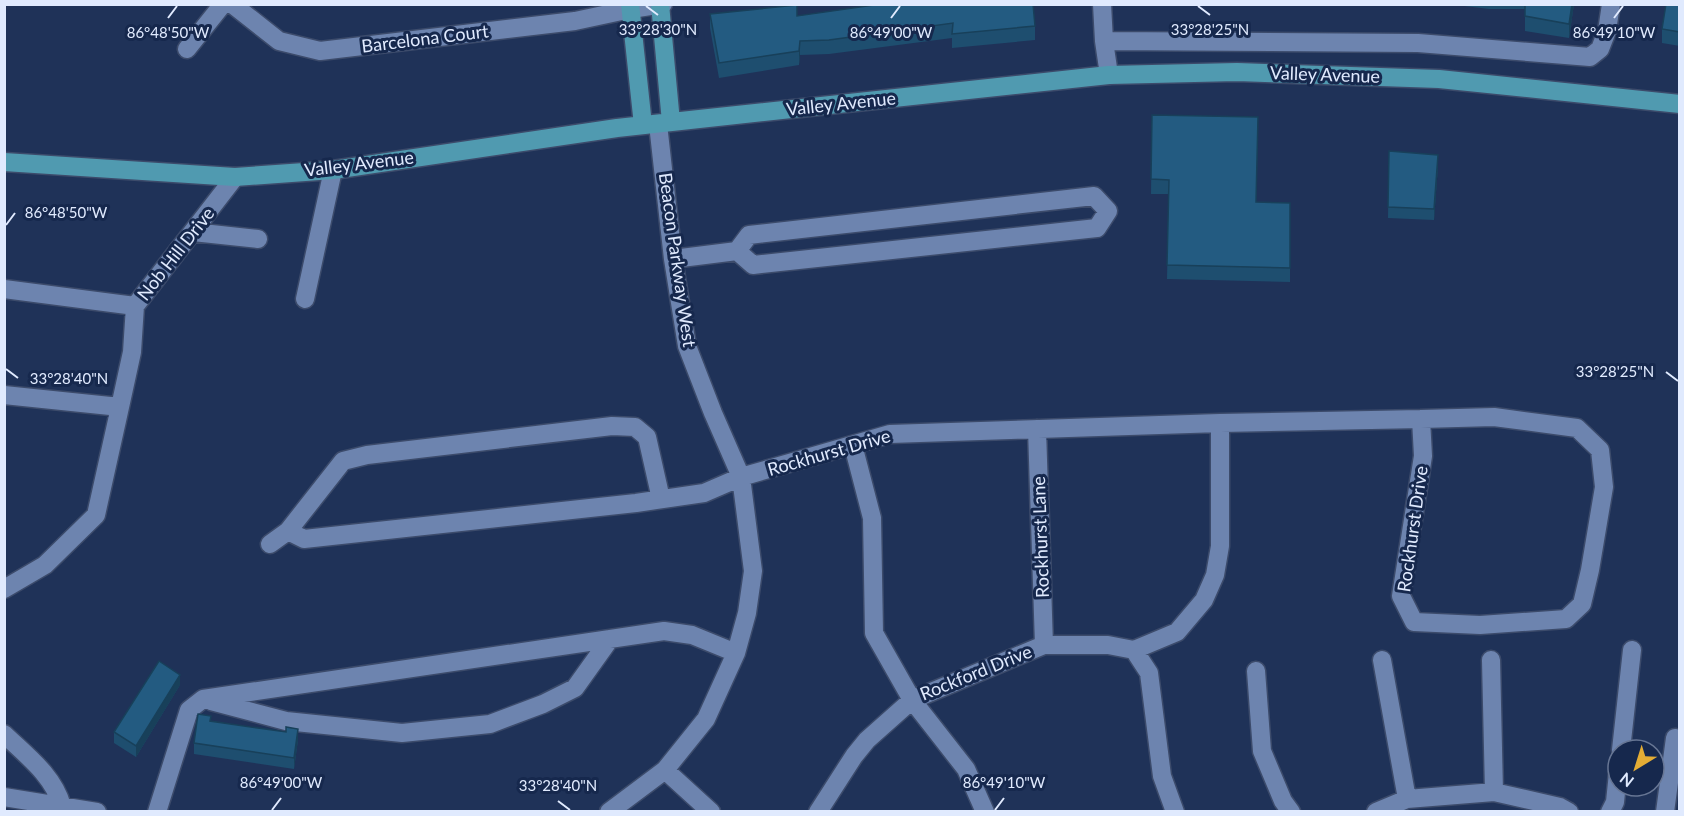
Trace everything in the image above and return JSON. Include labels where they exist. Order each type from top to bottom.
[{"type":"main road","points":[[657,124],[661,5]]},
{"type":"main road","points":[[630,7],[657,124]]},
{"type":"main road","name":"Valley Avenue","points":[[4,162],[235,177],[333,170],[657,124],[1109,75],[1237,72],[1439,79],[1680,104]]},
{"type":"street","points":[[187,49],[223,4]]},
{"type":"street","name":"Barcelona Court","points":[[232,4],[279,41],[320,51],[575,21],[630,7],[661,5]]},
{"type":"street","points":[[1102,4],[1109,75]]},
{"type":"street","points":[[1104,41],[1418,43],[1590,57],[1600,49],[1607,31],[1611,4]]},
{"type":"street","name":"Beacon Parkway West","points":[[609,812],[665,770],[706,719],[736,653],[747,613],[753,571],[741,477],[687,346],[673,259],[657,124]]},
{"type":"street","points":[[305,299],[333,170]]},
{"type":"street","name":"Nob Hill Drive","points":[[4,589],[45,565],[96,515],[132,352],[135,306],[235,177]]},
{"type":"street","points":[[673,259],[737,251],[749,235],[1094,196],[1108,211],[1097,228],[910,249],[753,265],[737,251]]},
{"type":"street","points":[[193,232],[258,239]]},
{"type":"street","points":[[4,289],[135,306]]},
{"type":"street","points":[[4,395],[120,407]]},
{"type":"street","name":"Rockhurst Drive","points":[[288,531],[304,539],[624,505],[704,493],[741,477],[890,434],[1220,423],[1494,417],[1577,428],[1600,450],[1604,488],[1590,570],[1582,604],[1566,619],[1480,625],[1414,622],[1401,596],[1423,456],[1421,419]]},
{"type":"street","points":[[1175,812],[1162,776],[1149,673],[1134,650],[1177,633],[1204,600],[1215,575],[1220,546],[1220,423]]},
{"type":"street","points":[[270,544],[288,531],[344,461],[367,455],[612,426],[635,427],[647,437],[661,499]]},
{"type":"street","name":"Rockhurst Lane","points":[[1037,429],[1044,645]]},
{"type":"street","points":[[854,445],[872,518],[874,633],[912,699],[966,769],[985,812]]},
{"type":"street","points":[[157,812],[189,710],[203,699],[664,631],[692,635],[736,653]]},
{"type":"street","points":[[203,699],[286,721],[402,733],[490,723],[543,704],[575,688],[610,639]]},
{"type":"street","name":"Rockford Drive","points":[[818,812],[867,740],[912,699],[1044,645],[1107,645],[1134,650]]},
{"type":"street","points":[[1622,738],[1632,650]]},
{"type":"street","points":[[1382,660],[1407,799]]},
{"type":"street","points":[[1491,660],[1494,792]]},
{"type":"street","points":[[1256,671],[1262,751],[1283,801],[1291,812]]},
{"type":"street","points":[[4,734],[46,774],[62,806]]},
{"type":"street","points":[[1665,812],[1675,738]]},
{"type":"street","points":[[665,770],[711,812]]},
{"type":"street","points":[[1376,812],[1407,799],[1494,792],[1560,807],[1569,812]]},
{"type":"street","points":[[4,797],[97,812]]},
{"type":"street","points":[[1610,812],[1615,798]]},
{"type":"building","points":[[881,4],[1033,4],[1035,26],[952,34],[953,23],[829,40],[800,41],[799,51],[719,63],[710,14],[797,5],[797,16]]},
{"type":"building","points":[[1525,4],[1572,4],[1569,24],[1525,16]]},
{"type":"building","points":[[1666,4],[1680,4],[1680,32],[1662,29]]},
{"type":"building","points":[[1152,115],[1258,117],[1256,202],[1290,203],[1290,268],[1167,265],[1169,180],[1151,179]]},
{"type":"building","points":[[1389,151],[1438,155],[1434,209],[1388,207]]},
{"type":"building","points":[[159,661],[180,675],[136,746],[114,732]]},
{"type":"building","points":[[198,714],[211,716],[210,721],[286,732],[286,727],[298,729],[294,758],[194,743]]}]
